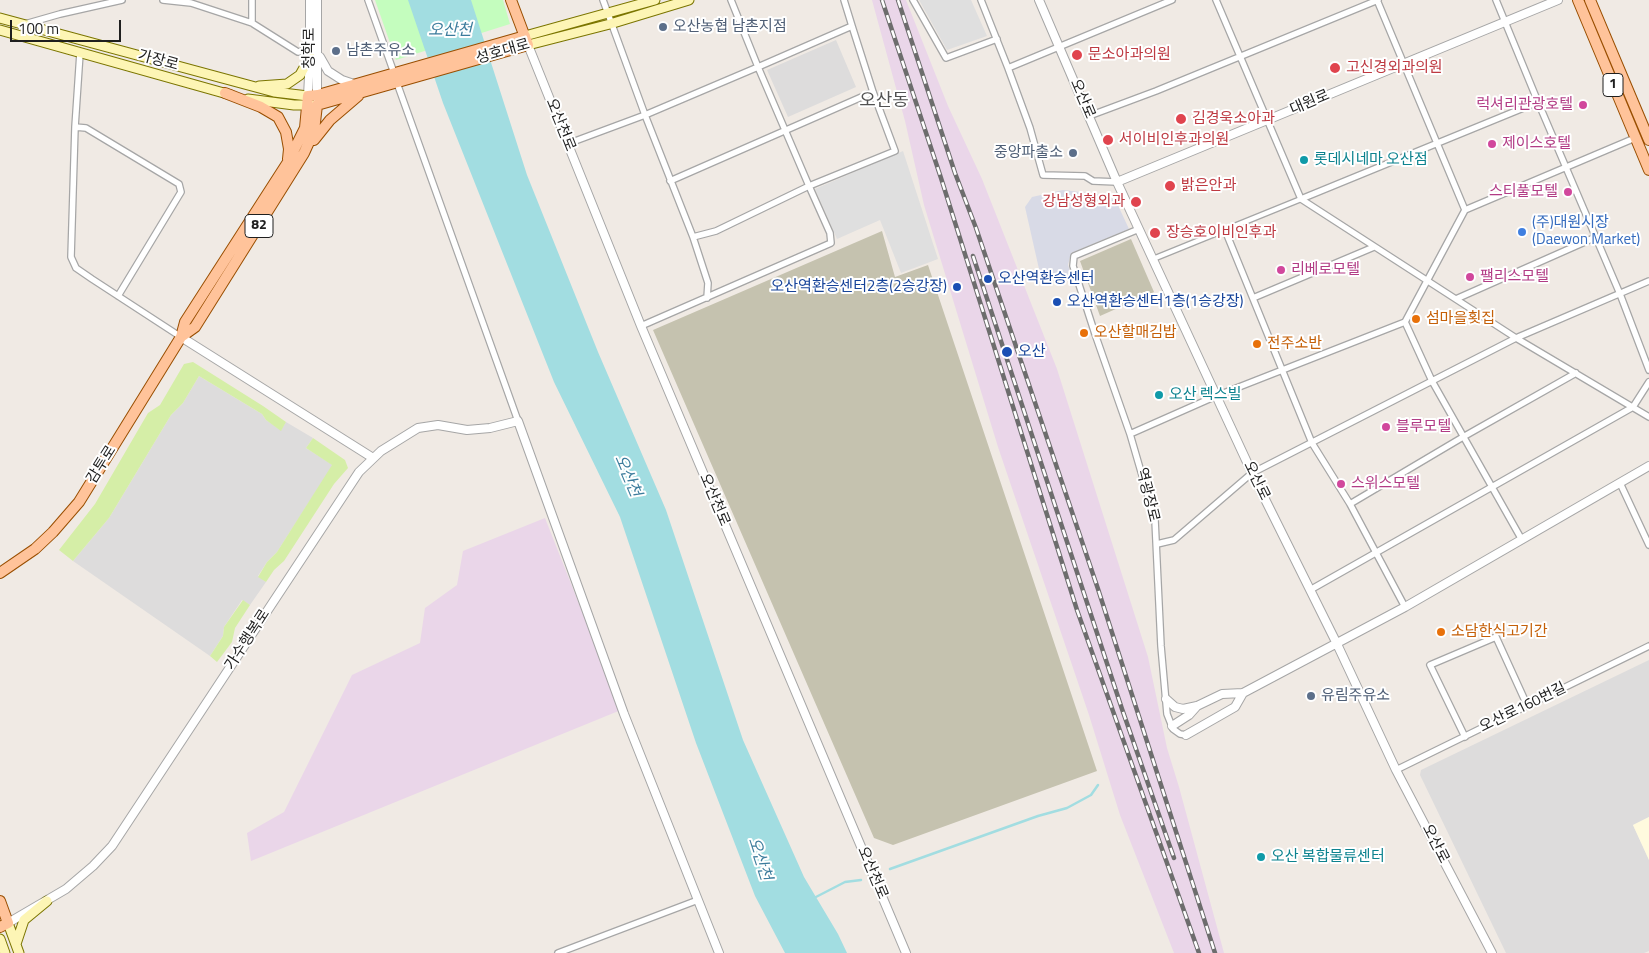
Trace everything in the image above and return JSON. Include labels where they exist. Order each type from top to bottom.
[{"type":"main road","name":"오산천로","points":[[511,0],[523,41]]},
{"type":"main road","name":"성호대로","points":[[313,100],[359,89],[655,0]]},
{"type":"main road","name":"성호대로","points":[[523,41],[610,24],[689,0]]},
{"type":"main road","name":"1","points":[[1578,0],[1649,170]]},
{"type":"main road","name":"1","points":[[1590,0],[1648,135]]},
{"type":"main road","name":"가장로","points":[[0,18],[240,84],[313,100]]},
{"type":"main road","name":"가장로","points":[[0,30],[258,101],[313,100]]},
{"type":"main road","points":[[240,84],[259,86],[287,84],[300,75],[313,54]]},
{"type":"main road","points":[[304,153],[330,120],[359,89]]},
{"type":"main road","points":[[225,93],[261,107],[278,117],[286,132],[289,149],[288,162]]},
{"type":"main road","name":"감투로","points":[[181,337],[195,327],[304,153],[314,131],[313,100]]},
{"type":"main road","name":"감투로","points":[[0,573],[41,543],[79,502],[181,337],[185,322],[288,162],[305,128],[313,100]]},
{"type":"main road","points":[[0,901],[4,925],[16,944],[19,953]]},
{"type":"main road","points":[[16,944],[24,920],[46,901]]},
{"type":"main road","points":[[0,939],[5,953]]},
{"type":"street","points":[[23,24],[122,0]]},
{"type":"street","points":[[163,0],[191,3],[252,23],[298,52],[313,54],[328,71],[359,89]]},
{"type":"street","points":[[252,0],[252,23]]},
{"type":"street","name":"청학로","points":[[310,0],[313,100]]},
{"type":"street","name":"청학로","points":[[313,54],[317,0]]},
{"type":"street","points":[[368,0],[399,77],[518,421],[624,714],[719,953]]},
{"type":"street","points":[[602,0],[693,237],[708,283],[707,298]]},
{"type":"street","points":[[641,326],[831,243],[830,233],[785,131],[731,0]]},
{"type":"street","points":[[693,237],[716,231],[809,186],[895,151],[873,92],[844,0]]},
{"type":"street","points":[[913,0],[946,58],[997,38]]},
{"type":"street","points":[[981,0],[1030,128],[1043,175],[1085,176],[1093,181],[1116,182]]},
{"type":"street","name":"오산로","points":[[1039,0],[1116,182],[1252,473],[1337,644],[1396,770],[1492,953]]},
{"type":"street","points":[[1008,68],[1172,0]]},
{"type":"street","points":[[1216,0],[1301,200],[1516,338],[1649,417]]},
{"type":"street","points":[[1089,116],[1240,57],[1377,0],[1466,210]]},
{"type":"street","points":[[1496,0],[1620,294],[1649,370]]},
{"type":"street","name":"대원로","points":[[1116,182],[1558,0]]},
{"type":"street","points":[[567,144],[645,116],[852,26]]},
{"type":"street","name":"오산천로","points":[[523,41],[641,326],[906,953]]},
{"type":"street","points":[[80,53],[75,127],[71,257],[76,268],[181,337],[373,458]]},
{"type":"street","points":[[670,181],[873,92]]},
{"type":"street","points":[[1153,259],[1538,102]]},
{"type":"street","points":[[75,127],[86,128],[179,184],[181,192],[118,296]]},
{"type":"street","points":[[1130,434],[1216,396],[1405,322],[1466,210],[1636,138]]},
{"type":"street","name":"역광장로","points":[[1139,229],[1074,256],[1073,266],[1130,434],[1156,520],[1159,617],[1167,714],[1172,726]]},
{"type":"street","points":[[1224,230],[1312,443],[1350,504],[1406,607]]},
{"type":"street","points":[[1456,299],[1596,237]]},
{"type":"street","points":[[1253,298],[1374,247]]},
{"type":"street","points":[[1157,544],[1174,540],[1252,473],[1516,338],[1649,281]]},
{"type":"street","points":[[1405,322],[1432,381],[1522,540]]},
{"type":"street","points":[[1350,504],[1576,373]]},
{"type":"street","points":[[1310,590],[1377,554],[1633,407],[1649,382]]},
{"type":"street","name":"가수행복로","points":[[4,925],[66,889],[94,866],[112,846],[163,771],[348,486],[373,458],[418,428],[438,425],[466,430],[490,428],[518,421]]},
{"type":"street","points":[[1166,698],[1175,707],[1184,709],[1197,706],[1222,694],[1243,693],[1406,607],[1649,466]]},
{"type":"street","points":[[1620,484],[1649,545]]},
{"type":"street","points":[[1464,737],[1430,665],[1496,637],[1527,705]]},
{"type":"street","name":"오산로160번길","points":[[1396,770],[1649,646]]},
{"type":"street","points":[[1197,706],[1189,716],[1172,726],[1173,729],[1180,734],[1186,735],[1236,707],[1243,693]]},
{"type":"street","points":[[558,953],[698,900]]},
{"type":"shaded area","points":[[872,0],[906,0],[948,106],[982,179],[1057,369],[1148,657],[1167,748],[1224,953],[1174,953],[1120,815],[1089,715],[998,447],[924,205],[905,121]]},
{"type":"shaded area","points":[[919,0],[971,0],[987,36],[947,50]]},
{"type":"shaded area","points":[[836,40],[856,87],[788,117],[767,70]]},
{"type":"shaded area","points":[[903,151],[938,259],[901,273],[880,220],[837,239],[815,189]]},
{"type":"shaded area","points":[[1063,190],[1106,195],[1116,201],[1129,229],[1071,253],[1068,265],[1074,283],[1039,269],[1025,207],[1032,197]]},
{"type":"shaded area","points":[[882,231],[895,277],[928,265],[1097,771],[893,845],[874,838],[653,330]]},
{"type":"shaded area","points":[[1131,239],[1154,292],[1100,316],[1080,261]]},
{"type":"shaded area","points":[[199,376],[262,414],[266,420],[281,430],[286,422],[313,438],[306,448],[333,465],[277,552],[267,562],[258,576],[266,582],[250,605],[242,600],[224,627],[223,636],[210,656],[73,561],[109,518],[171,415],[183,403]]},
{"type":"shaded area","points":[[545,518],[621,710],[251,861],[247,833],[284,812],[352,675],[420,643],[425,608],[457,585],[463,551]]},
{"type":"shaded area","points":[[1649,660],[1649,817],[1633,825],[1649,860],[1649,951],[1644,953],[1506,953],[1420,775],[1421,770]]},
{"type":"shaded area","points":[[1649,817],[1649,860],[1633,825]]},
{"type":"green space","points":[[375,0],[503,0],[510,24],[396,60]]},
{"type":"green space","points":[[193,362],[286,422],[281,431],[266,420],[262,414],[199,376],[183,403],[171,415],[109,518],[73,561],[59,550],[95,504],[148,413],[160,405],[184,364]]},
{"type":"green space","points":[[313,438],[345,460],[348,468],[334,484],[284,561],[274,570],[266,582],[258,577],[267,562],[277,552],[332,465],[306,448]]},
{"type":"green space","points":[[243,600],[250,605],[235,628],[232,642],[217,662],[210,656],[223,636],[224,627]]},
{"type":"water","name":"오산천","points":[[408,0],[471,0],[527,175],[598,352],[666,510],[743,740],[804,877],[838,934],[847,953],[785,953],[755,896],[696,743],[620,517],[554,382],[443,103]]},
{"type":"waterway","points":[[890,869],[1038,816],[1067,808],[1091,795],[1098,785]]},
{"type":"waterway","points":[[814,898],[845,882],[861,880]]},
{"type":"railway","points":[[882,0],[941,178],[1077,610],[1199,953]]},
{"type":"railway","points":[[898,0],[955,173],[976,228],[1098,589],[1215,953]]},
{"type":"railway","points":[[973,256],[1122,709],[1174,858]]},
{"type":"place","name":"오산농협 남촌지점","points":[[663,27]]},
{"type":"place","name":"남촌주유소","points":[[336,51]]},
{"type":"place","name":"문소아과의원","points":[[1077,55]]},
{"type":"place","name":"고신경외과의원","points":[[1335,68]]},
{"type":"place","name":"럭셔리관광호텔","points":[[1583,105]]},
{"type":"place","name":"김경욱소아과","points":[[1181,119]]},
{"type":"place","name":"서이비인후과의원","points":[[1108,140]]},
{"type":"place","name":"제이스호텔","points":[[1492,144]]},
{"type":"place","name":"중앙파출소","points":[[1073,153]]},
{"type":"place","name":"롯데시네마 오산점","points":[[1304,160]]},
{"type":"place","name":"밝은안과","points":[[1170,186]]},
{"type":"place","name":"스티풀모텔","points":[[1568,192]]},
{"type":"place","name":"강남성형외과","points":[[1136,202]]},
{"type":"place","name":"(주)대원시장 (Daewon Market)","points":[[1522,232]]},
{"type":"place","name":"장승호이비인후과","points":[[1155,233]]},
{"type":"place","name":"리베로모텔","points":[[1281,270]]},
{"type":"place","name":"팰리스모텔","points":[[1470,277]]},
{"type":"place","name":"오산역환승센터","points":[[988,279]]},
{"type":"place","name":"오산역환승센터2층(2승강장)","points":[[957,287]]},
{"type":"place","name":"오산역환승센터1층(1승강장)","points":[[1057,302]]},
{"type":"place","name":"섬마을횟집","points":[[1416,319]]},
{"type":"place","name":"오산할매김밥","points":[[1084,333]]},
{"type":"place","name":"전주소반","points":[[1257,344]]},
{"type":"place","name":"오산","points":[[1007,352]]},
{"type":"place","name":"오산 렉스빌","points":[[1159,395]]},
{"type":"place","name":"블루모텔","points":[[1386,427]]},
{"type":"place","name":"스위스모텔","points":[[1341,484]]},
{"type":"place","name":"소담한식고기간","points":[[1441,632]]},
{"type":"place","name":"유림주유소","points":[[1311,696]]},
{"type":"place","name":"오산 복합물류센터","points":[[1261,857]]},
{"type":"district","name":"오산동","points":[[884,102]]}]
